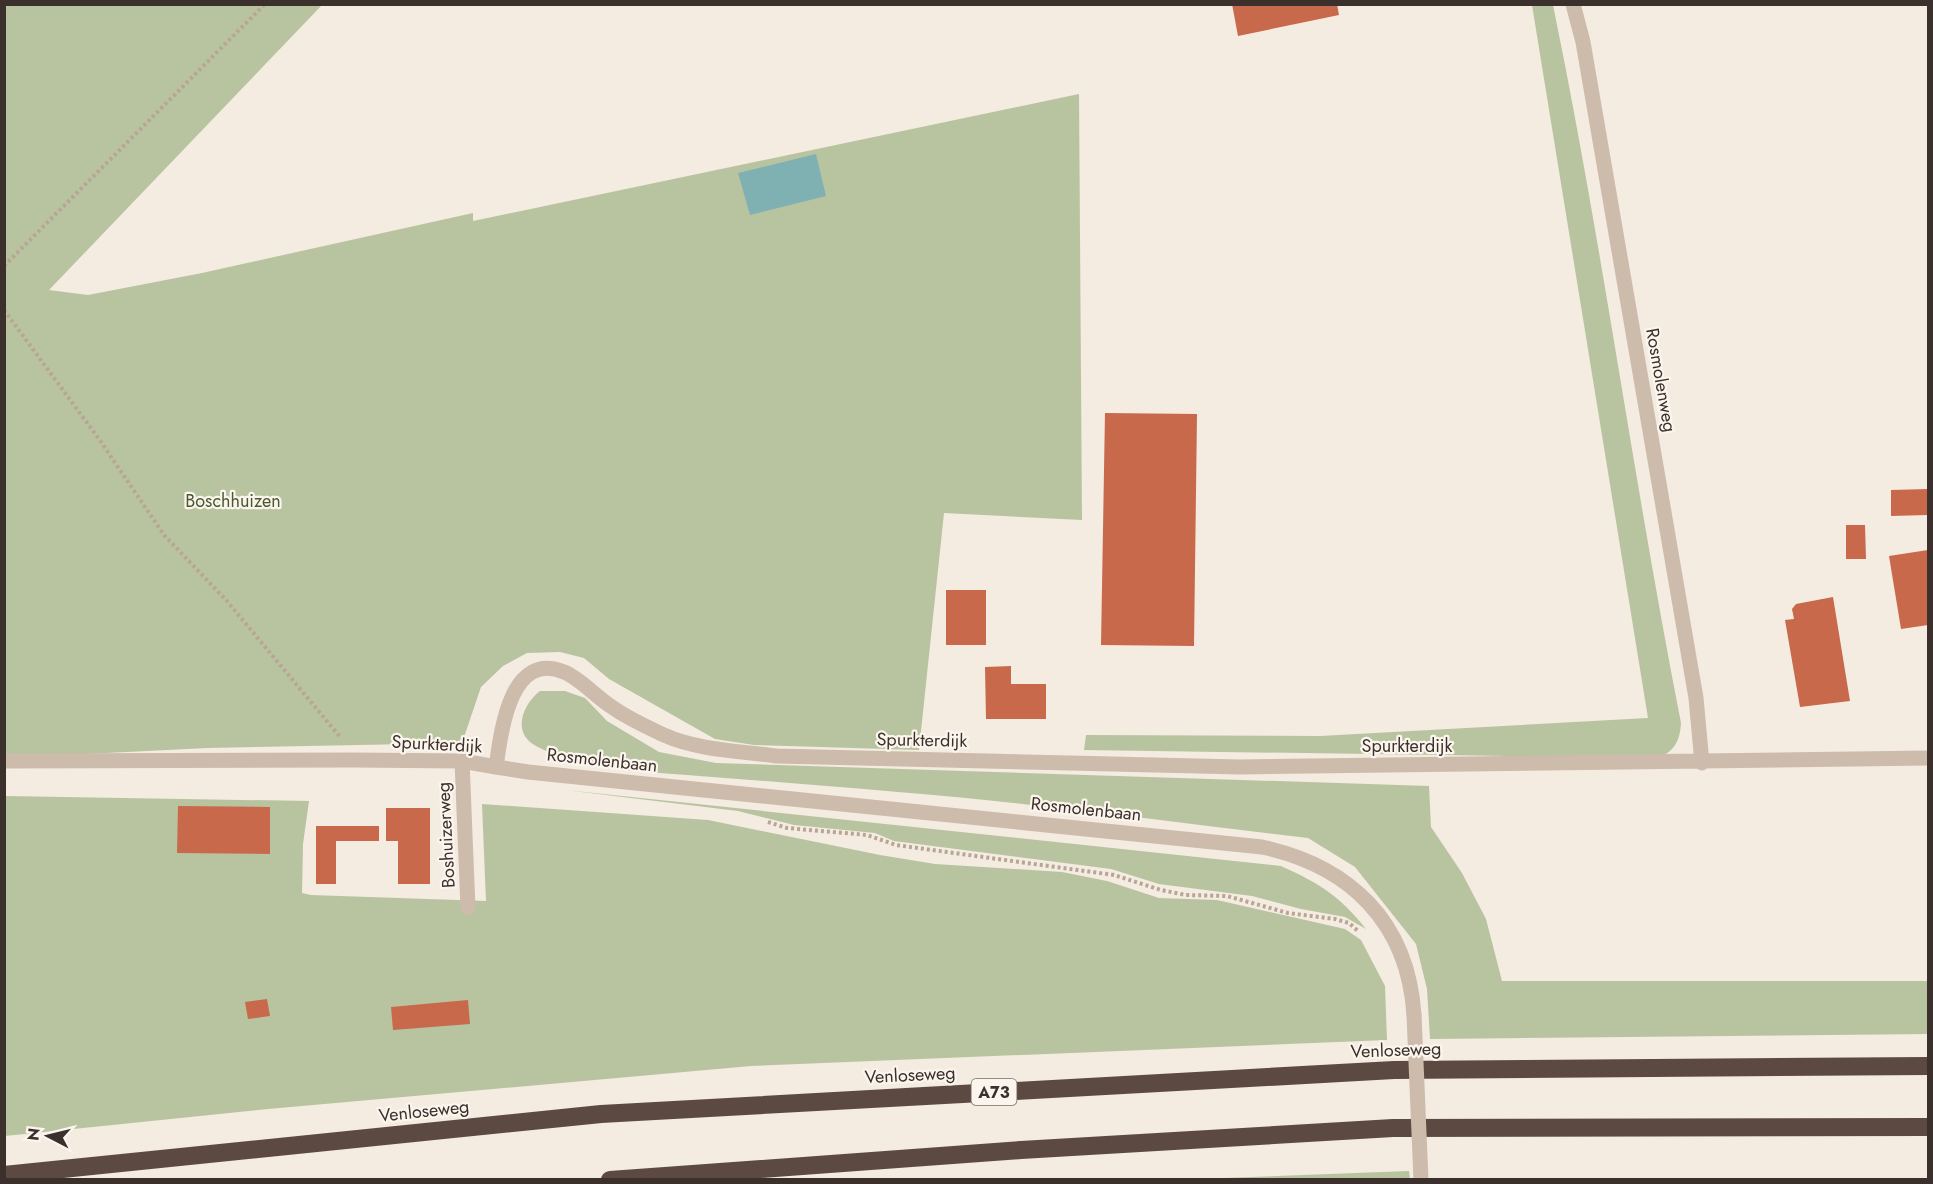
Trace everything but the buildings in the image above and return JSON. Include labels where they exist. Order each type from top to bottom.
[{"type":"highway","name":"Venloseweg","points":[[4,1175],[648,1111],[1394,1070],[1929,1066]]},
{"type":"highway","points":[[610,1179],[1021,1150],[1393,1128],[1929,1127]]},
{"type":"street","name":"Rosmolenweg","points":[[1573,4],[1583,42],[1696,698],[1702,763]]},
{"type":"street","name":"Spurkterdijk","points":[[4,761],[462,761],[496,767],[500,738],[517,684],[530,672],[544,669],[564,672],[614,709],[666,736],[701,745],[776,756],[1240,767],[1702,763],[1929,758]]},
{"type":"street","name":"Boshuizerweg","points":[[462,761],[468,908]]},
{"type":"street","name":"Rosmolenbaan","points":[[496,767],[1262,847],[1293,853],[1340,876],[1376,910],[1396,941],[1409,975],[1414,1015],[1421,1179]]},
{"type":"path","points":[[4,266],[265,4]]},
{"type":"path","points":[[4,310],[99,439],[164,535],[226,600],[337,730],[353,760]]},
{"type":"path","points":[[761,819],[787,828],[867,835],[896,845],[1114,875],[1161,891],[1227,896],[1288,913],[1335,919],[1349,923],[1362,934]]},
{"type":"green space","name":"Boschhuizen","points":[[4,5],[322,5],[49,290],[88,295],[202,273],[473,213],[473,221],[1079,94],[1082,520],[944,513],[919,750],[754,745],[715,739],[609,679],[584,658],[560,652],[527,653],[503,666],[481,687],[462,743],[208,748],[5,758]]},
{"type":"green space","points":[[1532,5],[1553,5],[1571,94],[1681,723],[1675,745],[1667,753],[1656,758],[1084,750],[1086,735],[1320,736],[1648,718]]},
{"type":"green space","points":[[540,691],[565,691],[585,698],[607,721],[659,752],[716,763],[1429,786],[1431,827],[1462,873],[1486,919],[1502,981],[1928,981],[1928,1034],[1430,1039],[1427,989],[1416,944],[1355,867],[1308,838],[1001,802],[595,766],[555,755],[528,740],[524,734],[522,718],[529,703]]},
{"type":"green space","points":[[565,790],[1281,866],[1307,878],[1338,899],[1366,929],[1345,917],[1301,909],[1252,896],[1159,884],[1111,869],[894,841],[875,833],[794,825],[738,811]]},
{"type":"green space","points":[[5,796],[309,801],[303,844],[302,893],[311,895],[486,901],[482,804],[708,820],[935,864],[1062,872],[1107,881],[1159,898],[1217,900],[1345,929],[1361,940],[1385,986],[1387,1040],[751,1066],[268,1109],[5,1136]]},
{"type":"green space","points":[[1409,1171],[1410,1180],[1196,1179]]},
{"type":"water","points":[[816,154],[826,196],[750,215],[738,173]]}]
